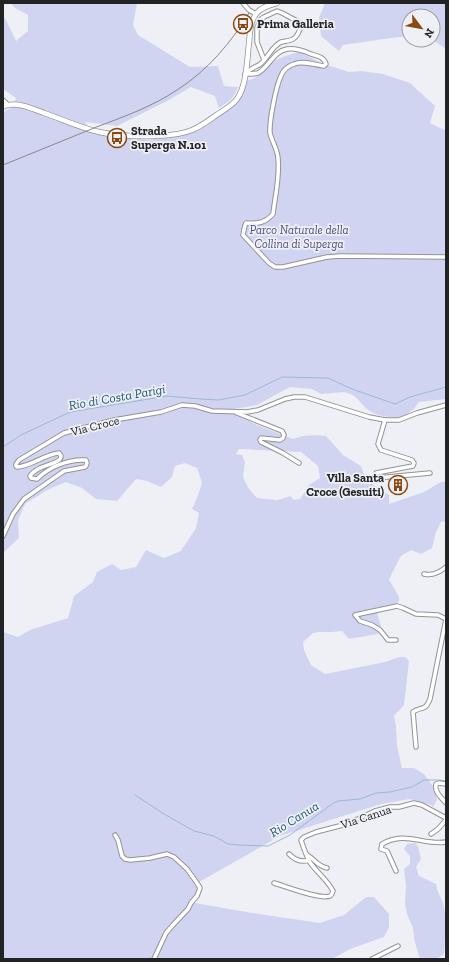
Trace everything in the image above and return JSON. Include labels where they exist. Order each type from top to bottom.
[{"type":"street","points":[[243,3],[249,10],[256,14]]},
{"type":"street","points":[[3,100],[5,106],[20,105],[32,108],[98,132],[111,134],[158,136],[182,133],[195,129],[231,105],[239,96],[243,87],[251,27],[256,14],[263,8],[277,3]]},
{"type":"street","points":[[245,74],[250,69],[259,65],[264,60],[272,50],[281,42],[293,39],[300,29],[301,25],[299,22],[277,11],[268,14],[261,19],[258,28],[257,42],[264,60]]},
{"type":"street","points":[[245,74],[258,72],[281,51],[288,49],[299,50],[320,57],[326,62],[324,66],[301,62],[293,64],[280,76],[273,105],[270,132],[278,157],[279,166],[273,214],[269,218],[257,224],[246,223],[244,226],[244,235],[269,263],[275,267],[283,267],[327,257],[348,255],[446,257]]},
{"type":"street","name":"Via Croce","points":[[3,536],[14,514],[24,499],[64,471],[86,466],[86,460],[66,462],[50,468],[37,479],[31,478],[30,474],[37,469],[60,459],[61,456],[59,453],[54,453],[22,467],[16,466],[19,460],[64,433],[114,420],[161,412],[182,405],[195,406],[212,411],[247,412],[258,410],[294,397],[305,398],[369,417],[385,420],[399,420],[417,412],[446,405]]},
{"type":"street","points":[[235,411],[282,431],[284,435],[280,440],[261,438],[260,440],[261,442],[299,463]]},
{"type":"street","points":[[385,420],[378,444],[381,450],[412,460],[414,463],[413,466],[376,473],[375,476],[377,478],[430,473]]},
{"type":"street","points":[[424,574],[428,575],[439,572],[446,567]]},
{"type":"street","points":[[396,640],[388,640],[380,630],[372,625],[360,621],[355,615],[398,606],[416,614],[438,615],[446,619],[430,699],[422,709],[415,710],[413,712],[416,747]]},
{"type":"street","points":[[446,784],[439,783],[435,786],[437,792],[446,803]]},
{"type":"street","name":"Via Canua","points":[[274,883],[322,897],[332,894],[333,891],[329,884],[309,860],[301,840],[304,836],[347,824],[375,811],[414,803],[428,808],[446,819],[438,829],[431,834]]},
{"type":"street","points":[[115,835],[118,840],[122,856],[125,859],[150,858],[167,854],[174,857],[187,869],[200,888],[197,896],[188,909],[166,933],[154,959]]},
{"type":"street","points":[[396,871],[387,851],[381,849],[382,844],[389,840],[409,838],[440,843],[446,842]]},
{"type":"street","points":[[289,854],[300,862],[309,860]]},
{"type":"street","points":[[307,856],[322,867],[327,868]]},
{"type":"street","points":[[372,959],[398,946]]},
{"type":"green space","name":"Parco Naturale della Collina di Superga","points":[[12,3],[137,3],[133,25],[138,35],[190,67],[218,66],[224,86],[238,87],[233,97],[219,108],[215,96],[191,87],[117,126],[85,122],[92,133],[148,140],[194,131],[234,106],[247,80],[260,75],[274,61],[299,52],[324,64],[349,72],[361,71],[383,74],[410,83],[435,106],[430,123],[446,130],[446,399],[419,402],[414,409],[401,418],[373,413],[356,397],[349,393],[321,394],[312,389],[290,387],[257,405],[234,409],[237,416],[293,439],[297,437],[314,435],[326,436],[343,455],[361,466],[366,480],[389,495],[389,504],[424,492],[441,482],[446,482],[446,521],[441,522],[436,532],[432,548],[421,554],[411,550],[401,556],[389,580],[399,597],[399,601],[393,609],[377,613],[383,633],[349,639],[342,631],[319,632],[313,633],[303,642],[304,650],[311,665],[325,674],[385,662],[399,657],[405,657],[409,661],[404,705],[394,716],[397,746],[402,768],[414,768],[424,774],[435,789],[437,800],[433,807],[431,805],[410,799],[381,804],[280,836],[199,882],[195,893],[195,903],[320,923],[344,915],[366,897],[374,897],[389,914],[389,927],[384,937],[350,949],[332,959],[3,959],[3,632],[18,637],[30,630],[68,618],[74,596],[93,582],[97,572],[112,564],[121,570],[136,567],[146,550],[164,558],[181,551],[196,528],[199,513],[192,509],[202,483],[197,468],[185,463],[175,466],[172,477],[161,487],[147,481],[136,479],[117,501],[96,499],[82,488],[66,482],[47,490],[25,504],[18,520],[19,538],[3,553],[3,112],[13,107],[16,98],[3,89],[3,17],[6,20],[16,41],[28,31],[28,15],[12,5]],"holes":[[[239,449],[301,452],[318,466],[320,478],[309,485],[300,499],[294,500],[290,496],[278,500],[257,498],[249,489],[243,477],[245,462],[242,455],[236,454]]]},
{"type":"green space","points":[[325,3],[446,3],[446,49],[441,46],[441,8],[401,8],[401,37],[343,45],[339,51],[321,36],[319,18]]},
{"type":"green space","points":[[415,843],[418,846],[421,859],[416,867],[419,876],[436,884],[443,903],[446,920],[444,954],[436,959],[420,959],[414,939],[413,928],[407,914],[405,904],[406,886],[404,869],[410,864],[410,856],[404,849],[407,844]]},
{"type":"waterway","name":"Rio di Costa Parigi","points":[[3,447],[21,435],[70,412],[167,396],[219,400],[245,395],[282,377],[328,378],[352,389],[395,404],[410,397],[446,387]]},
{"type":"waterway","name":"Rio Canua","points":[[135,795],[194,831],[214,836],[228,844],[268,846],[290,835],[338,801],[360,799],[376,793],[390,792],[412,787],[424,780],[446,781]]},
{"type":"tram line","points":[[3,165],[149,106],[168,96],[188,82],[218,56],[249,13]]},
{"type":"place","name":"Prima Galleria","points":[[243,24]]},
{"type":"place","name":"Strada Superga N.101","points":[[117,138]]},
{"type":"place","name":"Villa Santa Croce (Gesuiti)","points":[[398,485]]}]
